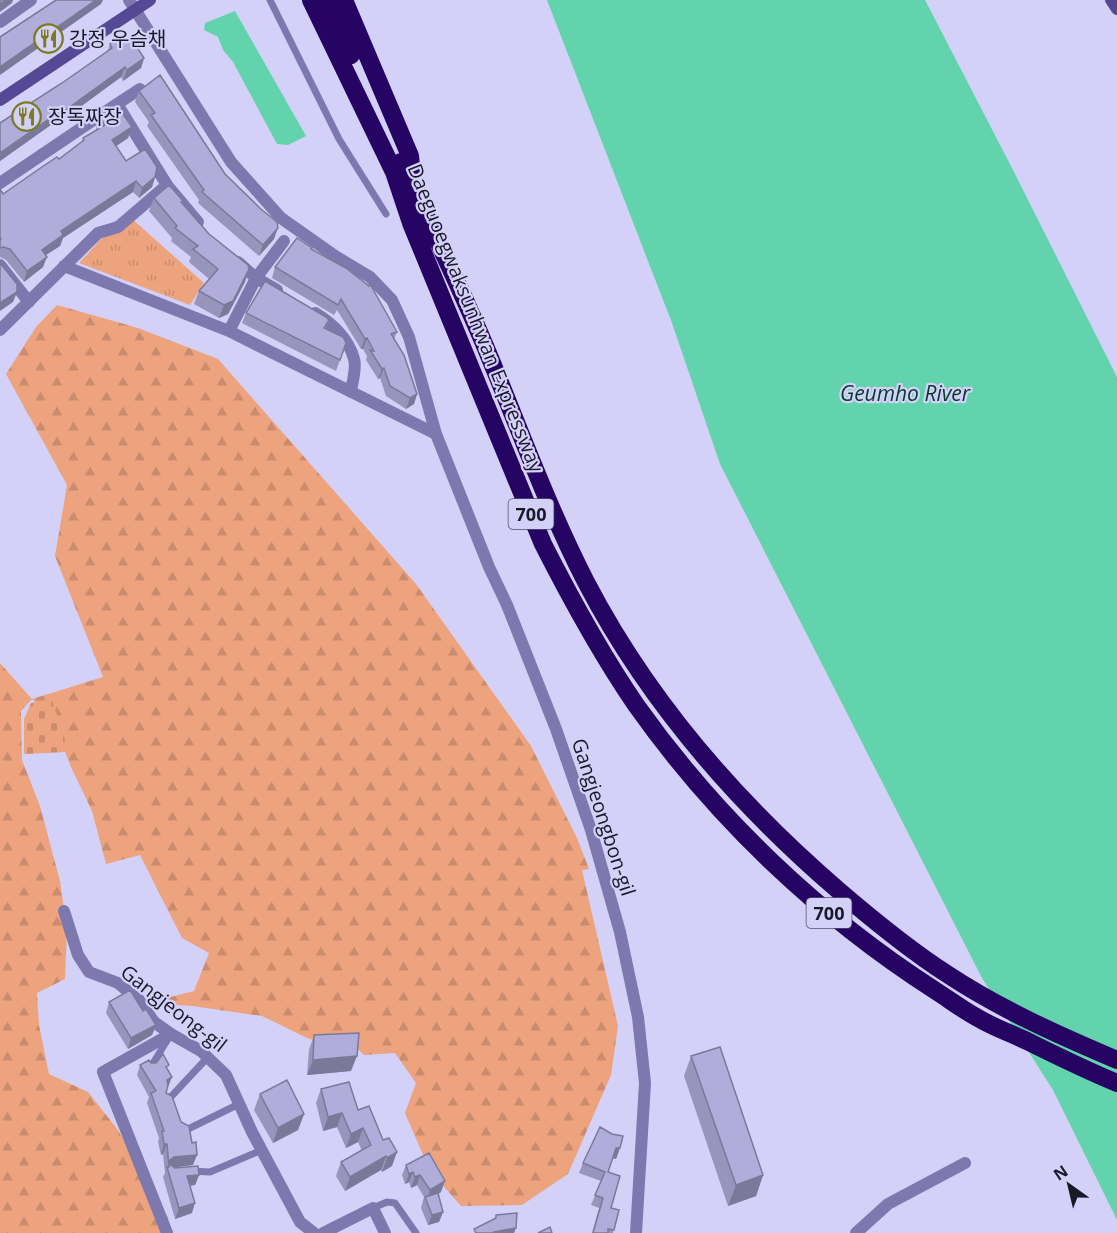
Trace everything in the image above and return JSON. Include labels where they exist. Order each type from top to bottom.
[{"type":"highway","points":[[299,0],[366,137],[394,172]]},
{"type":"highway","name":"Daeguoegwaksunhwan Expressway","points":[[311,0],[394,172],[488,354],[563,534],[587,583],[628,654],[657,698],[731,787],[810,866],[893,937],[947,974],[1010,1012],[1117,1060]]},
{"type":"highway","name":"Daeguoegwaksunhwan Expressway","points":[[325,0],[413,187],[419,221],[467,359],[543,544],[566,590],[635,703],[666,745],[713,801],[782,871],[840,923],[903,970],[978,1018],[1117,1083]]},
{"type":"highway","points":[[344,0],[410,156],[413,187]]},
{"type":"street","points":[[0,22],[32,0]]},
{"type":"street","points":[[0,100],[136,3],[150,0]]},
{"type":"street","points":[[1112,0],[1117,9]]},
{"type":"street","name":"Gangjeongbon-gil","points":[[136,3],[231,162],[281,218],[370,278],[393,300],[409,337],[436,434],[556,729],[591,830],[620,932],[638,1017],[645,1083],[636,1233]]},
{"type":"street","points":[[0,183],[140,89]]},
{"type":"street","points":[[117,104],[167,185],[207,232]]},
{"type":"street","points":[[0,330],[98,233],[118,227],[167,185]]},
{"type":"street","points":[[229,331],[256,278],[284,241]]},
{"type":"street","points":[[233,257],[256,278],[285,295]]},
{"type":"street","points":[[0,265],[29,302]]},
{"type":"street","points":[[64,266],[229,331],[436,434]]},
{"type":"street","points":[[304,306],[328,321],[345,339],[355,361],[351,392]]},
{"type":"street","name":"Gangjeong-gil","points":[[64,911],[78,955],[89,972],[118,983],[139,1000],[154,1022],[201,1051],[226,1075],[300,1222],[314,1233]]},
{"type":"street","points":[[167,1233],[103,1072],[171,1034]]},
{"type":"street","points":[[856,1233],[888,1204],[965,1162]]},
{"type":"street","points":[[323,1233],[373,1208],[385,1233]]},
{"type":"lane","points":[[270,0],[339,139],[386,214]]},
{"type":"lane","points":[[284,241],[295,228]]},
{"type":"lane","points":[[150,1068],[171,1034]]},
{"type":"lane","points":[[167,1101],[208,1057]]},
{"type":"lane","points":[[184,1131],[239,1104]]},
{"type":"lane","points":[[180,1172],[198,1170],[210,1172],[262,1150]]},
{"type":"lane","points":[[373,1208],[387,1202],[395,1203],[416,1233]]},
{"type":"green space","points":[[131,218],[204,283],[190,305],[79,263],[103,237]]},
{"type":"green space","points":[[57,305],[138,328],[218,359],[416,584],[531,746],[577,838],[589,869],[582,870],[618,1026],[611,1075],[568,1174],[522,1205],[461,1206],[430,1171],[405,1113],[416,1083],[395,1053],[364,1055],[356,1047],[336,1047],[307,1038],[262,1016],[192,1006],[147,1003],[194,991],[209,953],[182,938],[140,855],[106,864],[92,811],[51,717],[32,699],[103,677],[55,556],[67,485],[6,374],[36,327]]},
{"type":"green space","points":[[0,663],[32,699],[21,711],[22,760],[40,806],[60,881],[67,930],[65,979],[37,993],[39,1025],[49,1074],[88,1092],[118,1130],[169,1219],[157,1223],[162,1233],[0,1233]]},
{"type":"green space","points":[[51,699],[63,731],[67,752],[24,754],[24,719],[31,703]]},
{"type":"water","name":"Geumho River","points":[[547,0],[925,0],[1117,377],[1117,1220],[1053,1090],[982,978],[720,464],[672,323]]},
{"type":"water","points":[[235,11],[306,136],[288,145],[277,144],[233,62],[223,50],[218,37],[204,30],[205,23]]},
{"type":"building","points":[[56,0],[96,0],[0,67],[0,37]]},
{"type":"building","points":[[118,38],[133,41],[144,58],[127,70],[125,67],[60,114],[59,112],[0,153],[0,123],[112,48],[110,44]]},
{"type":"building","points":[[160,75],[225,174],[277,222],[278,228],[263,245],[202,192],[204,190],[151,115],[155,113],[139,91]]},
{"type":"building","points":[[114,108],[120,110],[132,127],[112,140],[126,161],[145,149],[157,167],[155,177],[142,188],[136,181],[61,231],[63,235],[42,250],[47,257],[27,271],[10,249],[0,248],[0,189],[3,194],[57,157],[59,159],[84,140],[83,138],[105,125],[100,118]]},
{"type":"building","points":[[168,186],[209,234],[248,265],[249,269],[233,301],[224,305],[199,291],[218,269],[193,249],[198,246],[175,228],[177,226],[154,198]]},
{"type":"building","points":[[297,238],[311,249],[346,268],[369,286],[370,284],[397,332],[391,334],[404,355],[417,394],[410,398],[390,386],[384,368],[382,369],[370,350],[374,351],[341,299],[338,305],[275,267]]},
{"type":"building","points":[[0,263],[17,284],[17,292],[0,303]]},
{"type":"building","points":[[265,281],[329,320],[324,328],[343,337],[346,343],[340,360],[246,313]]},
{"type":"building","points":[[130,990],[143,1011],[146,1009],[156,1025],[131,1038],[109,1002]]},
{"type":"building","points":[[359,1033],[357,1056],[313,1060],[314,1035]]},
{"type":"building","points":[[720,1047],[763,1175],[736,1185],[691,1056]]},
{"type":"building","points":[[163,1054],[169,1065],[166,1067],[172,1077],[167,1080],[166,1093],[172,1096],[181,1122],[189,1126],[192,1143],[196,1142],[197,1155],[174,1157],[170,1160],[169,1164],[175,1168],[198,1166],[199,1175],[187,1176],[195,1203],[179,1208],[167,1167],[169,1167],[167,1144],[164,1144],[162,1131],[164,1131],[151,1093],[156,1091],[140,1065],[149,1060],[151,1063],[156,1063]]},
{"type":"building","points":[[287,1080],[304,1114],[278,1128],[260,1094]]},
{"type":"building","points":[[349,1082],[358,1110],[369,1106],[383,1140],[389,1138],[397,1152],[350,1177],[341,1162],[371,1145],[363,1128],[351,1134],[342,1113],[328,1117],[321,1089]]},
{"type":"building","points":[[600,1127],[612,1134],[623,1136],[620,1148],[616,1148],[608,1172],[620,1176],[611,1208],[619,1210],[614,1230],[608,1229],[608,1233],[593,1233],[603,1198],[595,1195],[605,1172],[583,1163]]},
{"type":"building","points":[[429,1153],[445,1181],[430,1190],[420,1175],[415,1177],[413,1172],[409,1174],[406,1165]]},
{"type":"building","points":[[438,1193],[443,1212],[432,1215],[425,1197]]},
{"type":"building","points":[[517,1213],[516,1228],[495,1233],[476,1233],[474,1229],[496,1218],[496,1215]]},
{"type":"building","points":[[550,1227],[552,1233],[538,1233]]},
{"type":"place","name":"강정 우슴채","points":[[48,38]]},
{"type":"place","name":"장독짜장","points":[[27,116]]}]
